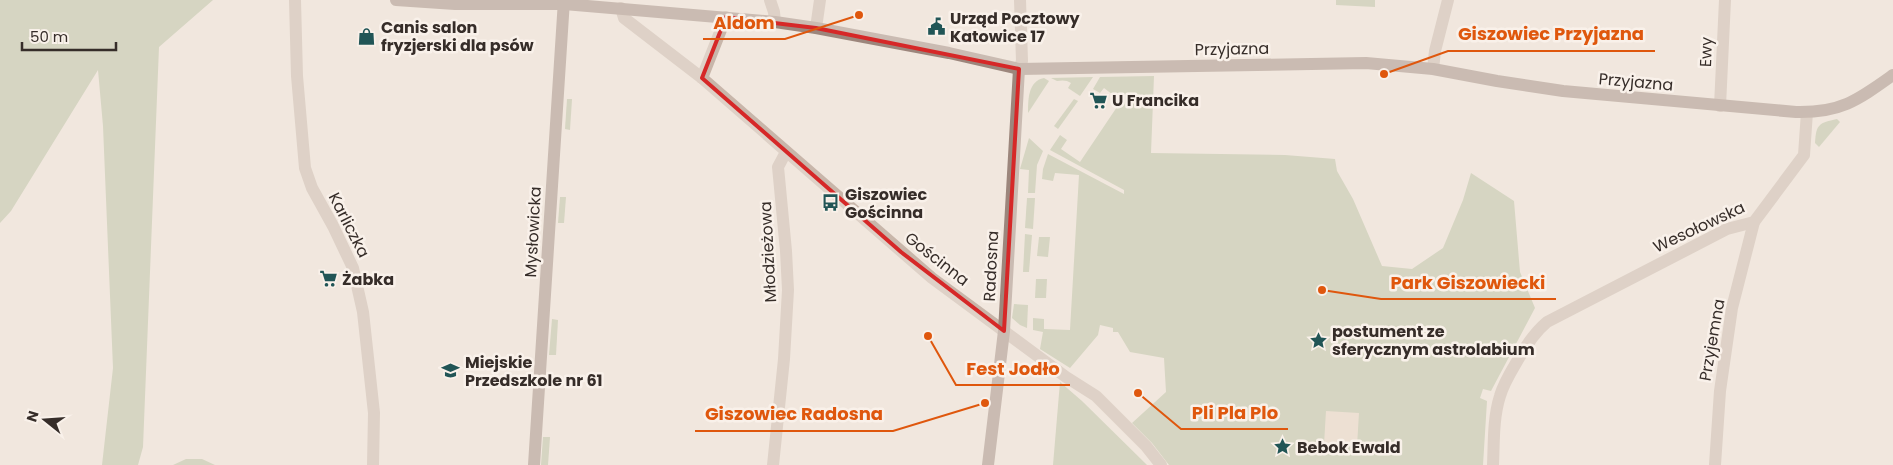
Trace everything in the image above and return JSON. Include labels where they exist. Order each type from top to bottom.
[{"type":"street","name":"Karliczka","points":[[295,0],[297,76],[305,168],[312,188],[353,268],[363,312],[374,413],[373,465]]},
{"type":"street","name":"Przyjazna","points":[[396,0],[454,4],[564,2],[775,22],[949,53],[1019,69],[1337,63],[1388,64],[1433,69],[1563,91],[1807,112],[1832,110],[1848,105],[1893,76]]},
{"type":"street","points":[[770,0],[775,22]]},
{"type":"street","points":[[816,28],[820,0]]},
{"type":"street","points":[[1019,69],[1022,61],[1020,0]]},
{"type":"street","points":[[1433,69],[1435,51],[1448,0]]},
{"type":"street","name":"Ewy","points":[[1720,106],[1725,0]]},
{"type":"street","name":"Mysłowicka","points":[[534,465],[564,2]]},
{"type":"street","points":[[622,8],[624,18],[702,78],[786,152]]},
{"type":"street","points":[[702,78],[726,17]]},
{"type":"street","name":"Radosna","points":[[988,465],[1004,331],[1019,69]]},
{"type":"street","name":"Wesołowska","points":[[1493,465],[1494,435],[1500,396],[1527,343],[1547,322],[1727,229],[1754,222],[1804,155],[1807,112]]},
{"type":"street","name":"Gościnna","points":[[786,152],[932,278],[1066,377],[1096,396],[1146,446],[1161,465]]},
{"type":"street","name":"Młodzieżowa","points":[[773,465],[784,359],[788,290],[778,167],[786,152]]},
{"type":"street","name":"Przyjemna","points":[[1715,465],[1720,391],[1732,308],[1754,222]]},
{"type":"highlighted area","points":[[726,17],[816,28],[1019,69],[1004,331],[901,252],[702,78]]},
{"type":"green space","points":[[0,0],[213,0],[159,47],[143,447],[138,465],[102,465],[113,368],[103,126],[98,70],[11,211],[0,223]]},
{"type":"green space","points":[[1336,0],[1375,0],[1375,7],[1336,5]]},
{"type":"green space","points":[[1154,76],[1151,153],[1285,155],[1335,159],[1337,171],[1353,199],[1382,266],[1412,269],[1443,248],[1463,200],[1471,173],[1514,201],[1520,272],[1535,308],[1491,391],[1483,389],[1480,398],[1487,401],[1483,465],[1169,465],[1152,443],[1132,423],[1166,392],[1164,358],[1130,352],[1118,332],[1113,332],[1113,328],[1100,325],[1098,335],[1070,368],[1040,349],[1043,332],[1033,330],[1033,318],[1044,319],[1044,329],[1070,330],[1079,175],[1055,173],[1053,181],[1042,179],[1048,154],[1124,194],[1124,190],[1050,150],[1060,135],[1067,140],[1061,149],[1080,162],[1121,101],[1104,88],[1100,93],[1093,89],[1100,77]]},
{"type":"green space","points":[[1093,77],[1080,96],[1068,88],[1071,83],[1051,78]]},
{"type":"green space","points":[[1044,78],[1049,81],[1028,113],[1032,87]]},
{"type":"green space","points":[[567,99],[572,99],[570,130],[565,129]]},
{"type":"green space","points":[[1074,99],[1078,101],[1058,129],[1054,126]]},
{"type":"green space","points":[[1837,119],[1840,122],[1819,147],[1815,143],[1818,128],[1822,123]]},
{"type":"green space","points":[[1029,138],[1043,151],[1037,165],[1035,193],[1028,193],[1029,170],[1020,169]]},
{"type":"green space","points":[[560,197],[566,197],[564,223],[558,223]]},
{"type":"green space","points":[[1027,198],[1035,198],[1033,229],[1025,228]]},
{"type":"green space","points":[[1025,234],[1032,235],[1029,272],[1023,272]]},
{"type":"green space","points":[[1039,237],[1050,237],[1048,257],[1037,256]]},
{"type":"green space","points":[[1036,279],[1047,279],[1046,298],[1035,298]]},
{"type":"green space","points":[[1014,304],[1028,305],[1027,328],[1012,318]]},
{"type":"green space","points":[[552,319],[558,320],[556,355],[549,355]]},
{"type":"green space","points":[[1060,382],[1082,401],[1147,465],[1053,465]]},
{"type":"green space","points":[[543,437],[550,437],[548,465],[541,465]]},
{"type":"green space","points":[[186,459],[202,459],[215,465],[173,465]]},
{"type":"shaded area","points":[[1326,411],[1359,413],[1357,446],[1324,444]]},
{"type":"place","name":"Aldom","points":[[859,15]]},
{"type":"place","name":"Urząd Pocztowy Katowice 17","points":[[936,27]]},
{"type":"place","name":"Canis salon fryzjerski dla psów","points":[[367,36]]},
{"type":"place","name":"Giszowiec Przyjazna","points":[[1384,74]]},
{"type":"place","name":"U Francika","points":[[1098,100]]},
{"type":"place","name":"Giszowiec Gościnna","points":[[831,203]]},
{"type":"place","name":"Żabka","points":[[328,279]]},
{"type":"place","name":"Park Giszowiecki","points":[[1322,290]]},
{"type":"place","name":"Fest Jodło","points":[[928,336]]},
{"type":"place","name":"postument ze sferycznym astrolabium","points":[[1318,340]]},
{"type":"place","name":"Miejskie Przedszkole nr 61","points":[[451,371]]},
{"type":"place","name":"Pli Pla Plo","points":[[1138,393]]},
{"type":"place","name":"Giszowiec Radosna","points":[[985,403]]},
{"type":"place","name":"Bebok Ewald","points":[[1283,447]]}]
